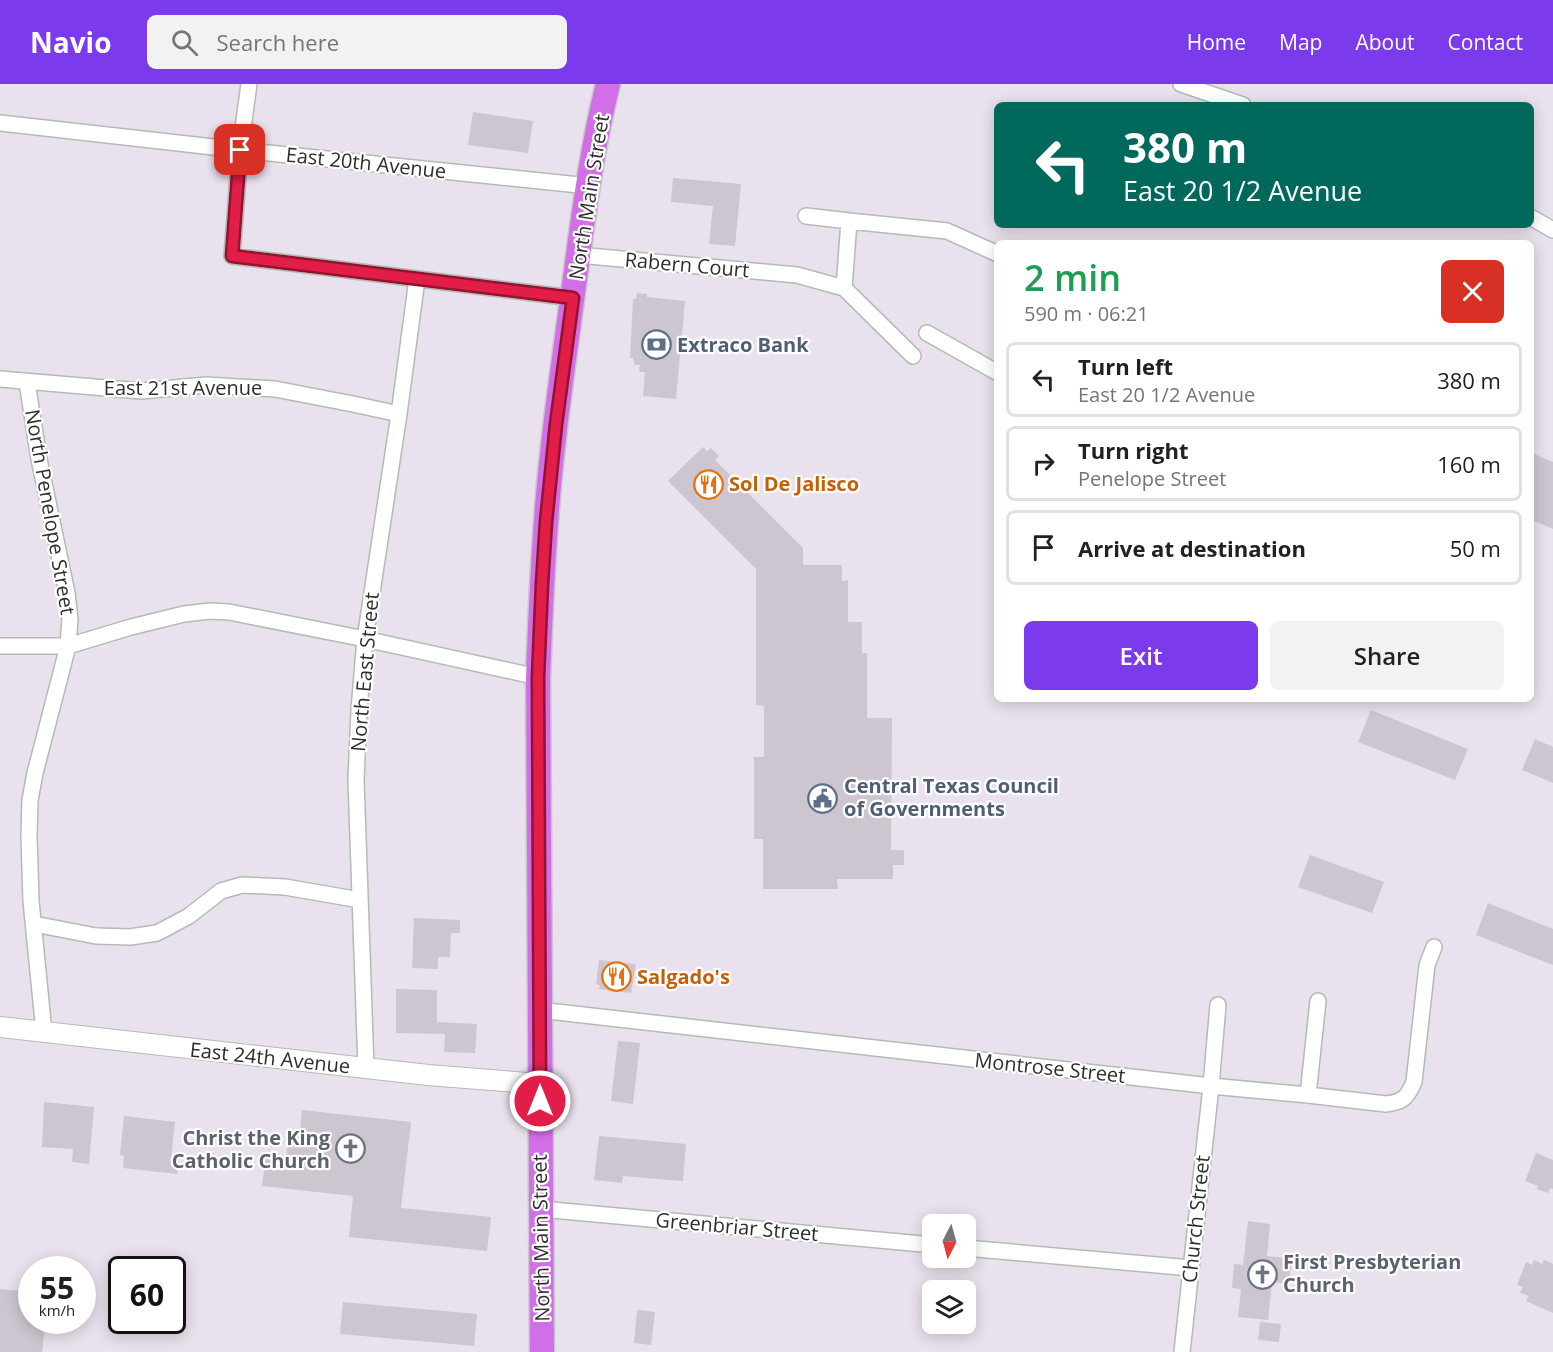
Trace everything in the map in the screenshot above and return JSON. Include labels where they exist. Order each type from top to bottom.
[{"type":"main road","name":"North Main Street","points":[[542,1352],[538,677],[546,522],[558,404],[578,255],[597,134],[608,84]]},
{"type":"street","points":[[249,84],[240,150],[232,256],[573,298]]},
{"type":"street","points":[[1181,84],[1234,102]]},
{"type":"street","name":"East 20th Avenue","points":[[0,123],[589,186]]},
{"type":"street","points":[[806,216],[948,231],[994,252]]},
{"type":"street","points":[[1534,220],[1553,230]]},
{"type":"street","points":[[849,221],[844,288],[914,356]]},
{"type":"street","name":"Rabern Court","points":[[578,255],[797,274],[844,288]]},
{"type":"street","name":"North East Street","points":[[366,1068],[356,780],[359,710],[365,639],[417,279]]},
{"type":"street","points":[[927,333],[994,371]]},
{"type":"street","name":"East 21st Avenue","points":[[0,379],[141,391],[206,385],[275,389],[399,414]]},
{"type":"street","name":"North Penelope Street","points":[[27,382],[39,459],[67,593],[70,619],[68,646],[30,800],[30,879],[44,1032]]},
{"type":"street","points":[[0,646],[68,646],[184,614],[210,611],[230,612],[538,677]]},
{"type":"street","points":[[34,924],[96,936],[130,937],[157,933],[189,916],[221,891],[242,885],[285,887],[360,900]]},
{"type":"street","name":"Montrose Street","points":[[539,1010],[1386,1104],[1399,1102],[1408,1095],[1414,1082],[1427,965],[1434,946]]},
{"type":"street","points":[[1308,1095],[1318,1001]]},
{"type":"street","name":"Church Street","points":[[1182,1352],[1218,1005]]},
{"type":"street","name":"East 24th Avenue","points":[[0,1027],[366,1068],[540,1084]]},
{"type":"street","name":"Greenbriar Street","points":[[541,1209],[922,1244]]},
{"type":"street","points":[[976,1249],[1191,1268]]},
{"type":"building","points":[[473,112],[533,121],[528,153],[468,145]]},
{"type":"building","points":[[673,178],[741,184],[735,246],[709,244],[713,206],[671,202]]},
{"type":"building","name":"Extraco Bank","points":[[637,293],[647,294],[647,297],[685,301],[676,399],[643,396],[645,372],[639,372],[640,365],[635,365],[633,358],[630,358],[633,299],[636,299]]},
{"type":"building","points":[[703,447],[707,451],[711,448],[719,456],[715,460],[803,548],[803,565],[842,565],[842,581],[848,580],[848,622],[862,622],[862,653],[867,653],[867,718],[892,718],[891,850],[904,850],[904,865],[893,865],[893,879],[837,879],[838,889],[763,889],[763,839],[754,839],[754,757],[764,757],[764,706],[756,705],[756,569],[668,481]]},
{"type":"building","points":[[1534,454],[1553,462],[1553,529],[1534,521]]},
{"type":"building","points":[[1371,710],[1468,749],[1455,780],[1358,742]]},
{"type":"building","points":[[1535,739],[1553,747],[1553,783],[1522,770]]},
{"type":"building","points":[[1310,855],[1384,882],[1372,913],[1298,887]]},
{"type":"building","points":[[1488,903],[1553,929],[1553,965],[1476,935]]},
{"type":"building","points":[[414,918],[460,920],[460,933],[451,933],[450,957],[438,957],[438,969],[412,968]]},
{"type":"building","points":[[599,960],[636,964],[631,993],[599,989],[600,985],[596,984]]},
{"type":"building","points":[[396,989],[437,990],[437,1022],[477,1024],[475,1053],[444,1052],[445,1034],[396,1033]]},
{"type":"building","points":[[618,1041],[640,1043],[633,1104],[611,1101]]},
{"type":"building","points":[[44,1102],[94,1107],[89,1164],[72,1162],[73,1149],[42,1147]]},
{"type":"building","name":"Christ the King Catholic Church","points":[[302,1110],[411,1122],[401,1208],[491,1217],[487,1251],[349,1237],[353,1196],[262,1186],[266,1154],[286,1157],[289,1130],[300,1131]]},
{"type":"building","points":[[124,1116],[175,1122],[171,1160],[179,1162],[177,1174],[123,1168],[124,1156],[120,1155]]},
{"type":"building","points":[[599,1136],[686,1144],[683,1181],[623,1176],[622,1183],[594,1180]]},
{"type":"building","points":[[1536,1153],[1553,1160],[1553,1189],[1550,1188],[1548,1193],[1525,1181]]},
{"type":"building","name":"First Presbyterian Church","points":[[1248,1221],[1270,1224],[1267,1256],[1292,1259],[1289,1284],[1272,1282],[1268,1320],[1238,1317],[1241,1289],[1232,1288],[1234,1264],[1243,1265]]},
{"type":"building","points":[[1534,1260],[1542,1264],[1544,1260],[1553,1264],[1553,1313],[1526,1301],[1529,1296],[1520,1293],[1523,1287],[1517,1285],[1526,1262],[1532,1265]]},
{"type":"building","points":[[0,1289],[18,1291],[18,1334],[44,1334],[42,1352],[0,1352]]},
{"type":"building","points":[[343,1302],[477,1314],[474,1346],[340,1334]]},
{"type":"building","points":[[637,1310],[655,1312],[651,1345],[634,1343]]},
{"type":"building","points":[[1260,1322],[1281,1324],[1279,1342],[1258,1340]]},
{"type":"place","name":"Extraco Bank","points":[[656,345]]},
{"type":"place","name":"Sol De Jalisco","points":[[708,484]]},
{"type":"place","name":"Central Texas Council of Governments","points":[[823,798]]},
{"type":"place","name":"Salgado's","points":[[616,977]]},
{"type":"place","name":"Christ the King Catholic Church","points":[[351,1149]]},
{"type":"place","name":"First Presbyterian Church","points":[[1262,1274]]},
{"type":"route","points":[[240,150],[232,256],[573,298],[561,379],[546,522],[538,677],[540,1101]]}]
